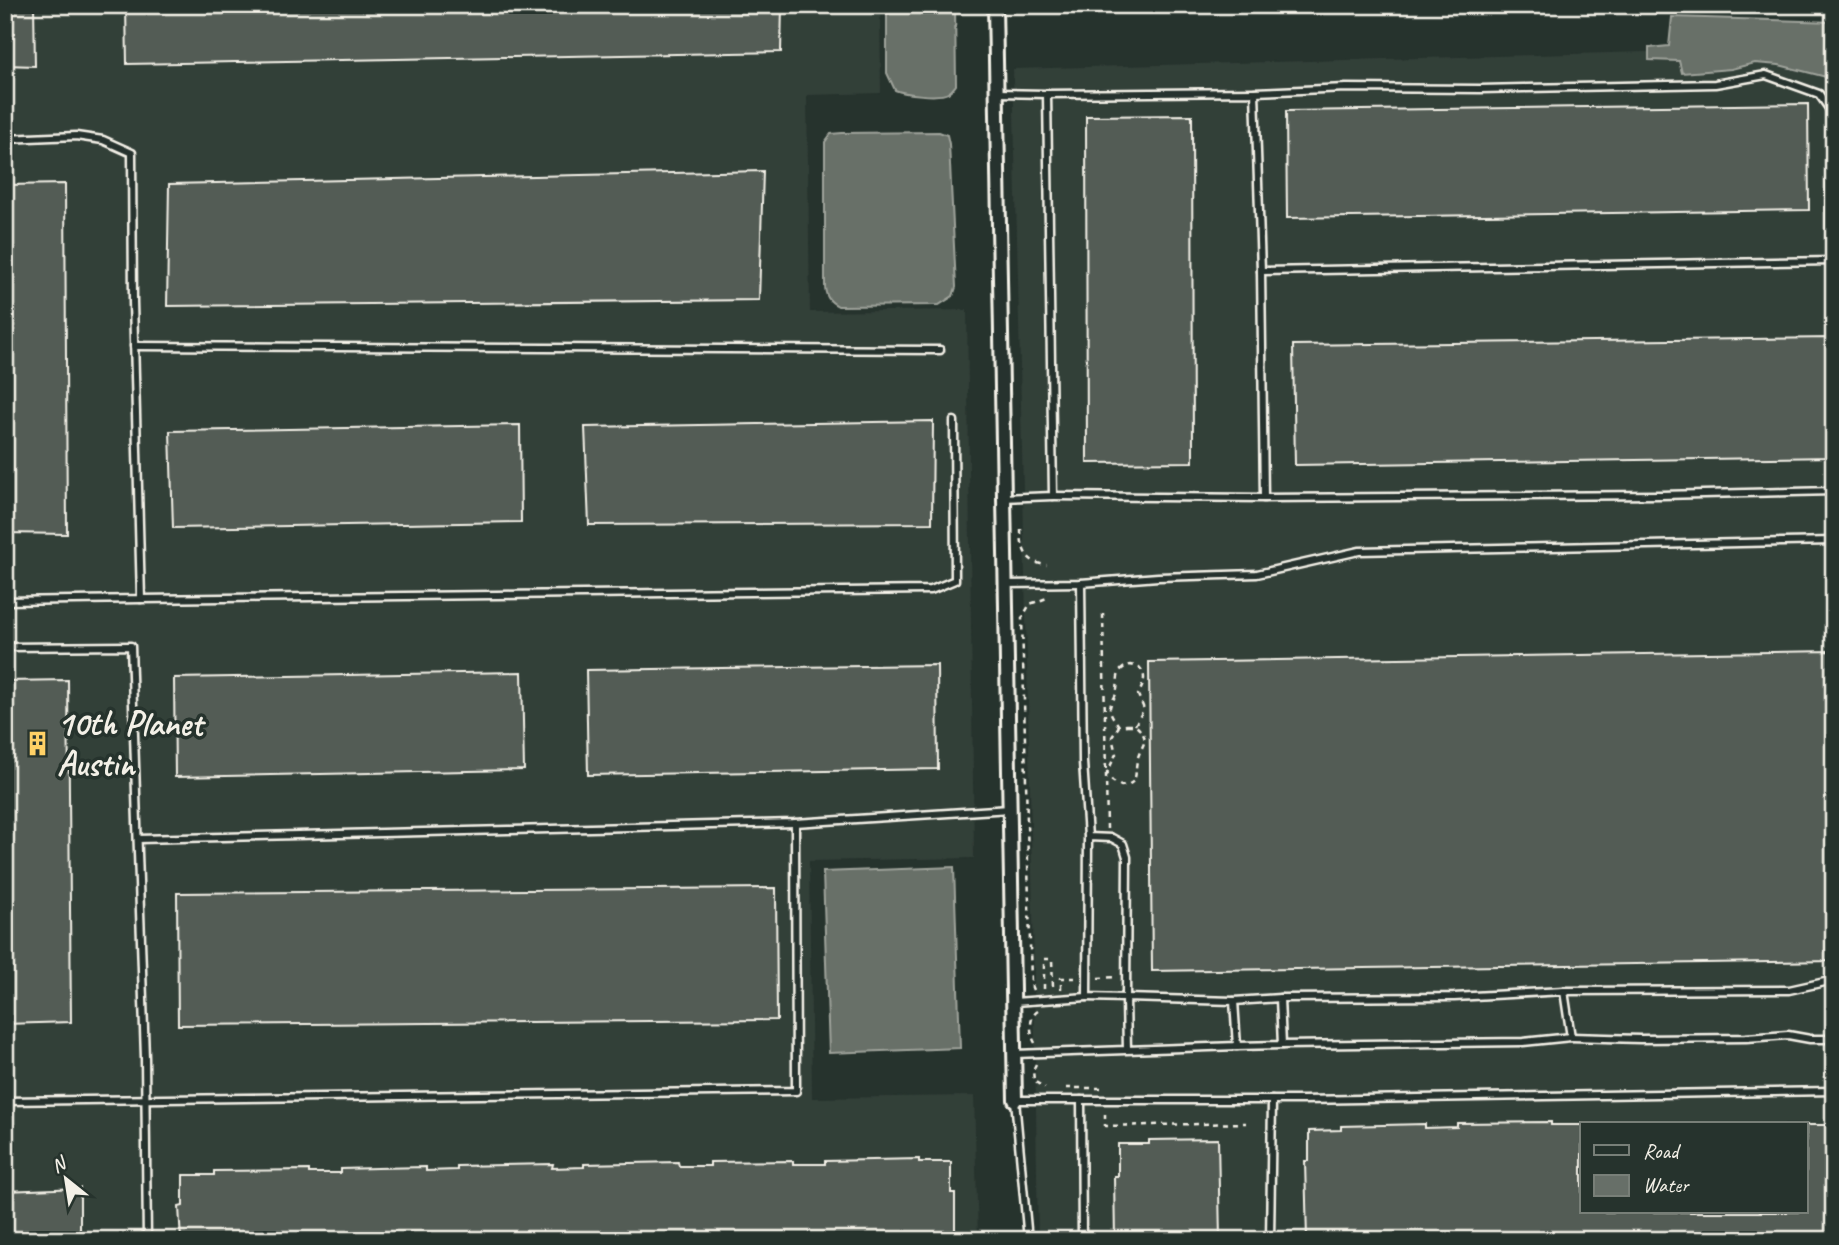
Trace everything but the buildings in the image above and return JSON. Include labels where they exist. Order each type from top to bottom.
[{"type":"street","points":[[995,5],[1015,1100]]},
{"type":"lane","points":[[997,93],[1255,92],[1346,88],[1481,89],[1715,84],[1766,75],[1819,94],[1831,111],[1833,260],[1261,271]]},
{"type":"lane","points":[[1255,92],[1264,498]]},
{"type":"lane","points":[[1046,94],[1053,496]]},
{"type":"lane","points":[[5,139],[76,136],[103,140],[132,153],[141,600]]},
{"type":"lane","points":[[134,346],[940,350]]},
{"type":"lane","points":[[5,601],[931,590],[954,580],[954,421]]},
{"type":"lane","points":[[1004,498],[1661,495],[1834,491]]},
{"type":"lane","points":[[1006,584],[1257,574],[1359,551],[1834,541]]},
{"type":"lane","points":[[1081,583],[1083,762],[1088,837],[1087,998]]},
{"type":"lane","points":[[5,647],[131,646],[147,1240]]},
{"type":"lane","points":[[138,839],[795,822],[1010,809]]},
{"type":"lane","points":[[5,1101],[796,1091],[795,822]]},
{"type":"lane","points":[[1088,837],[1112,838],[1123,844],[1128,857],[1127,1050]]},
{"type":"lane","points":[[1014,1002],[1087,998],[1234,1001],[1280,998],[1454,997],[1564,991],[1790,990],[1834,980]]},
{"type":"lane","points":[[1564,991],[1570,1037]]},
{"type":"lane","points":[[1280,998],[1282,1045]]},
{"type":"lane","points":[[1234,1001],[1237,1046]]},
{"type":"lane","points":[[1014,1054],[1237,1046],[1523,1042],[1570,1037],[1666,1039],[1788,1035],[1834,1039]]},
{"type":"lane","points":[[1028,1240],[1015,1100],[1272,1100],[1834,1091]]},
{"type":"lane","points":[[1081,1100],[1082,1240]]},
{"type":"lane","points":[[1270,1240],[1272,1100]]},
{"type":"path","points":[[1021,529],[1021,544],[1027,557],[1034,563],[1046,565]]},
{"type":"path","points":[[1047,598],[1030,604],[1022,618],[1031,985],[1039,994],[1044,994],[1044,959],[1052,959],[1054,990],[1061,989],[1061,978],[1079,978]]},
{"type":"path","points":[[1103,614],[1107,829]]},
{"type":"path","points":[[1119,726],[1110,708],[1117,690],[1117,675],[1120,669],[1130,664],[1139,667],[1144,676],[1144,683],[1138,695],[1144,709],[1135,725]]},
{"type":"path","points":[[1107,773],[1112,781],[1122,786],[1133,783],[1136,779],[1137,760],[1145,743],[1142,731],[1135,725],[1119,726]]},
{"type":"path","points":[[1107,773],[1116,754],[1112,737],[1119,726]]},
{"type":"path","points":[[1098,978],[1119,977]]},
{"type":"path","points":[[1040,1045],[1032,1037],[1032,1017],[1036,1012],[1044,1010]]},
{"type":"path","points":[[1041,1062],[1034,1066],[1033,1073],[1034,1081],[1041,1087],[1105,1088]]},
{"type":"path","points":[[1105,1114],[1105,1126],[1246,1123]]},
{"type":"shaded area","points":[[5,5],[880,5],[881,93],[807,95],[810,312],[967,310],[974,858],[809,861],[812,1098],[974,1096],[978,1240],[5,1240]]},
{"type":"shaded area","points":[[1834,47],[1834,1240],[1038,1240],[1013,69]]},
{"type":"water","points":[[887,5],[955,5],[956,85],[951,91],[930,95],[895,90],[887,73]]},
{"type":"water","points":[[1672,17],[1834,22],[1834,79],[1779,65],[1755,63],[1731,69],[1682,73],[1679,61],[1649,60],[1649,48],[1669,46]]},
{"type":"water","points":[[939,132],[947,135],[949,144],[956,287],[953,296],[939,305],[838,306],[828,298],[825,287],[825,142],[831,134],[842,133]]},
{"type":"water","points":[[954,867],[960,1048],[829,1053],[823,872]]},
{"type":"place","name":"10th Planet Austin","points":[[37,743]]}]
